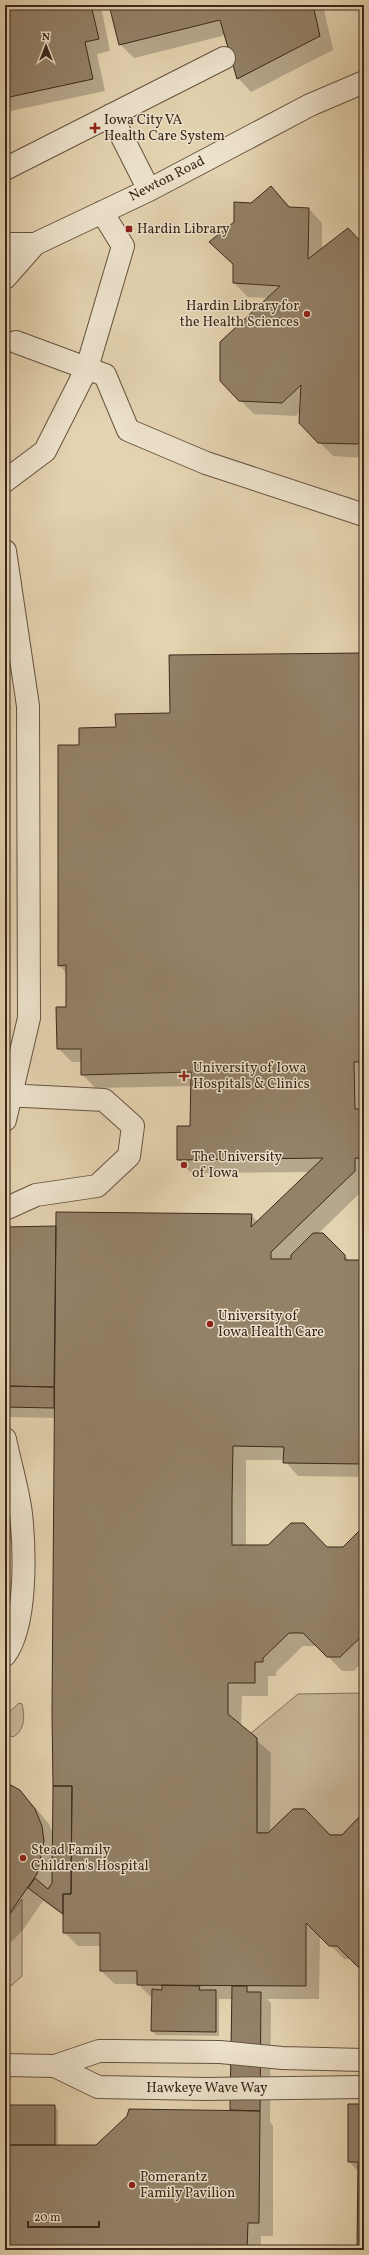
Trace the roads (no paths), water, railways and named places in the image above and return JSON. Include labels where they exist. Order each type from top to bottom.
[{"type":"street","points":[[5,169],[224,58]]},
{"type":"street","name":"Newton Road","points":[[5,278],[34,244],[149,190],[310,105],[364,82]]},
{"type":"street","points":[[111,115],[149,190]]},
{"type":"street","points":[[5,481],[45,451],[87,368],[123,246],[102,212]]},
{"type":"street","name":"Newton Road","points":[[5,244],[34,244]]},
{"type":"street","points":[[16,342],[105,375],[128,430],[206,463],[364,515]]},
{"type":"street","points":[[5,551],[28,714],[30,1018],[8,1095],[5,1120]]},
{"type":"street","points":[[5,1209],[36,1195],[97,1186],[129,1156],[133,1126],[104,1100],[8,1095]]},
{"type":"street","points":[[5,1439],[21,1514],[23,1596],[17,1632],[5,1655]]},
{"type":"street","name":"Hawkeye Wave Way","points":[[5,2065],[55,2066],[99,2051],[112,2050],[220,2052],[282,2058],[364,2060]]},
{"type":"street","name":"Hawkeye Wave Way","points":[[55,2066],[98,2087],[206,2089],[364,2087]]},
{"type":"place","name":"Iowa City VA Health Care System","points":[[95,128]]},
{"type":"place","name":"Hardin Library","points":[[129,229]]},
{"type":"place","name":"Hardin Library for the Health Sciences","points":[[307,314]]},
{"type":"place","name":"University of Iowa Hospitals & Clinics","points":[[184,1076]]},
{"type":"place","name":"The University of Iowa","points":[[184,1165]]},
{"type":"place","name":"University of Iowa Health Care","points":[[210,1324]]},
{"type":"place","name":"Stead Family Children's Hospital","points":[[23,1858]]},
{"type":"place","name":"Pomerantz Family Pavilion","points":[[132,2185]]}]
